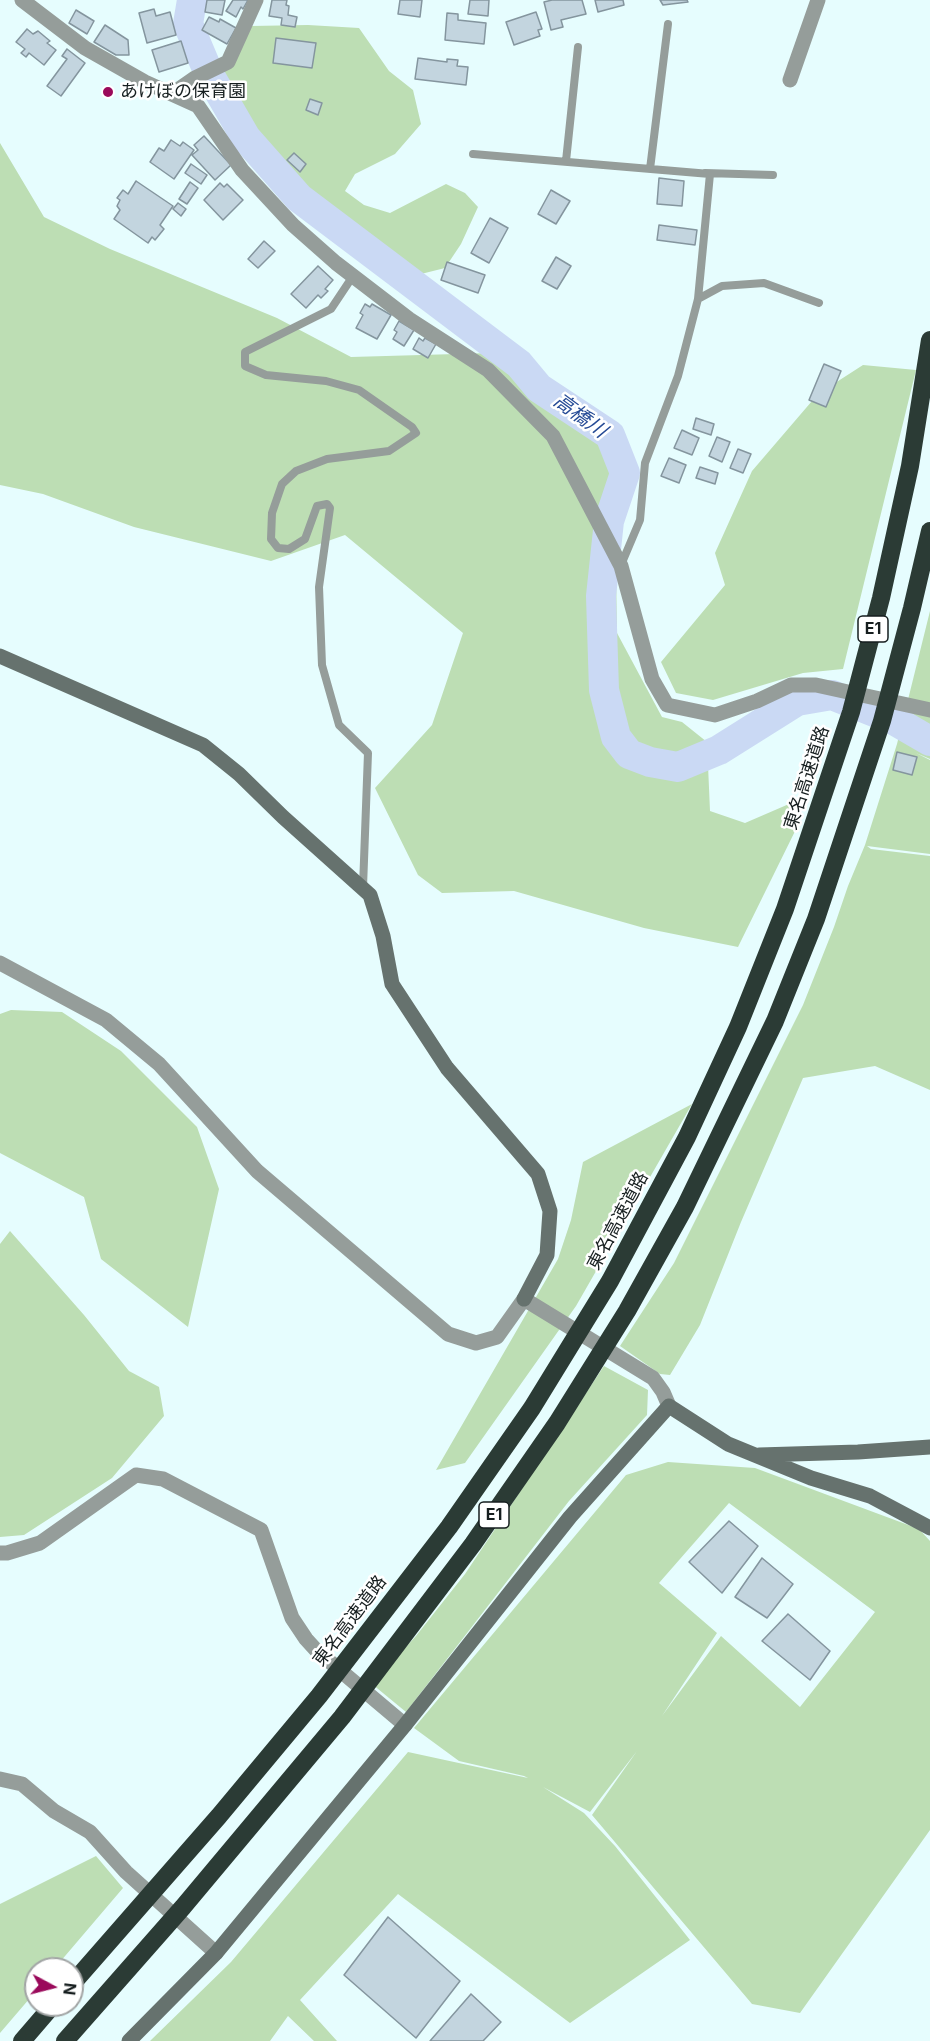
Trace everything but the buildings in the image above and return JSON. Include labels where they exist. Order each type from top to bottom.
[{"type":"highway","name":"東名高速道路","points":[[84,1970],[219,1816],[319,1696],[449,1527],[532,1408],[610,1281],[687,1137],[738,1027],[785,909],[851,712],[881,598],[910,466],[930,340]]},
{"type":"highway","name":"E1","points":[[65,2041],[183,1907],[342,1717],[473,1544],[557,1423],[627,1311],[685,1207],[775,1021],[816,919],[882,721],[930,531]]},
{"type":"highway","points":[[22,2041],[43,2017]]},
{"type":"street","points":[[22,0],[85,48],[145,82],[198,106],[242,170],[293,225],[353,276],[409,319],[488,370],[553,436],[621,566],[652,678],[667,705],[715,715],[758,701],[791,685],[816,685],[930,710]]},
{"type":"street","points":[[172,94],[195,78],[228,62],[256,0]]},
{"type":"street","points":[[790,80],[818,0]]},
{"type":"street","points":[[0,656],[203,745],[239,774],[370,895],[383,936],[392,984],[447,1068],[538,1173],[550,1211],[547,1255],[529,1302],[497,1337],[476,1343],[448,1334],[257,1171],[159,1064],[106,1020],[0,963]]},
{"type":"street","points":[[529,1302],[653,1378],[669,1406],[728,1444],[811,1478],[870,1496],[930,1528]]},
{"type":"street","points":[[129,2041],[212,1949],[405,1725],[570,1517],[669,1406]]},
{"type":"street","points":[[753,1455],[930,1447]]},
{"type":"street","points":[[0,1552],[40,1543],[136,1475],[163,1479],[261,1530],[292,1618],[316,1650],[405,1725]]},
{"type":"street","points":[[0,1779],[22,1784],[54,1811],[90,1832],[126,1872],[212,1949]]},
{"type":"lane","points":[[650,169],[668,24]]},
{"type":"lane","points":[[566,162],[578,47]]},
{"type":"lane","points":[[473,154],[705,174],[773,175]]},
{"type":"lane","points":[[621,566],[640,520],[645,464],[678,376],[698,299],[710,174],[705,174]]},
{"type":"lane","points":[[353,276],[331,309],[245,352],[245,366],[266,375],[326,381],[359,390],[412,428],[416,434],[389,451],[327,459],[297,471],[282,484],[272,513],[271,539],[278,548],[289,549],[305,538],[317,506],[327,504],[330,508],[319,587],[322,665],[339,725],[368,753],[363,888]]},
{"type":"lane","points":[[698,299],[722,286],[764,283],[819,303]]},
{"type":"green space","points":[[308,25],[359,28],[389,71],[413,90],[421,124],[395,154],[355,174],[345,191],[364,205],[390,213],[446,184],[465,193],[478,207],[461,244],[445,268],[413,276],[327,228],[254,160],[207,97],[213,80],[251,26]]},
{"type":"green space","points":[[0,143],[44,217],[110,249],[277,318],[351,357],[491,353],[614,450],[617,633],[662,717],[682,722],[707,742],[710,811],[745,823],[789,804],[801,819],[738,947],[644,928],[514,891],[442,893],[418,875],[375,788],[432,725],[463,633],[345,535],[271,561],[134,527],[43,494],[0,485]]},
{"type":"green space","points":[[863,365],[916,370],[843,669],[803,673],[713,700],[676,693],[661,662],[725,585],[715,553],[752,471],[818,394]]},
{"type":"green space","points":[[930,611],[930,759],[916,753],[930,760],[930,854],[867,846],[871,849],[930,856],[930,1090],[875,1066],[803,1078],[741,1222],[700,1325],[670,1375],[660,1374],[620,1346],[674,1263],[803,1005],[865,845],[897,744]]},
{"type":"green space","points":[[11,1010],[62,1012],[121,1051],[197,1127],[219,1189],[188,1327],[101,1259],[84,1197],[0,1153],[0,1014]]},
{"type":"green space","points":[[692,1104],[576,1306],[465,1463],[436,1470],[558,1259],[571,1220],[583,1162]]},
{"type":"green space","points":[[10,1231],[84,1315],[129,1371],[159,1387],[164,1416],[112,1478],[24,1535],[0,1537],[0,1244]]},
{"type":"green space","points":[[604,1366],[648,1390],[647,1415],[569,1501],[406,1712],[372,1684],[416,1636],[465,1574]]},
{"type":"green space","points":[[668,1462],[755,1468],[919,1529],[930,1541],[930,1830],[800,2013],[752,2004],[592,1815],[637,1751],[590,1812],[543,1787],[584,1813],[615,1846],[690,1940],[570,2023],[398,1894],[300,2000],[337,2041],[314,2041],[288,2016],[270,2041],[150,2041],[231,1962],[408,1752],[528,1778],[459,1761],[414,1728],[626,1475]],"holes":[[[729,1503],[875,1612],[800,1707],[721,1636],[662,1716],[717,1633],[659,1583]]]},
{"type":"green space","points":[[96,1856],[123,1888],[64,1957],[24,1957],[24,2005],[0,2033],[0,1904]]},
{"type":"waterway","name":"高橋川","points":[[192,0],[188,24],[210,76],[246,138],[299,198],[519,364],[539,388],[610,435],[625,473],[609,521],[601,596],[604,690],[616,737],[629,754],[650,762],[678,767],[719,750],[797,701],[832,695],[892,719],[930,741]]},
{"type":"place","name":"あけぼの保育園","points":[[108,92]]}]
